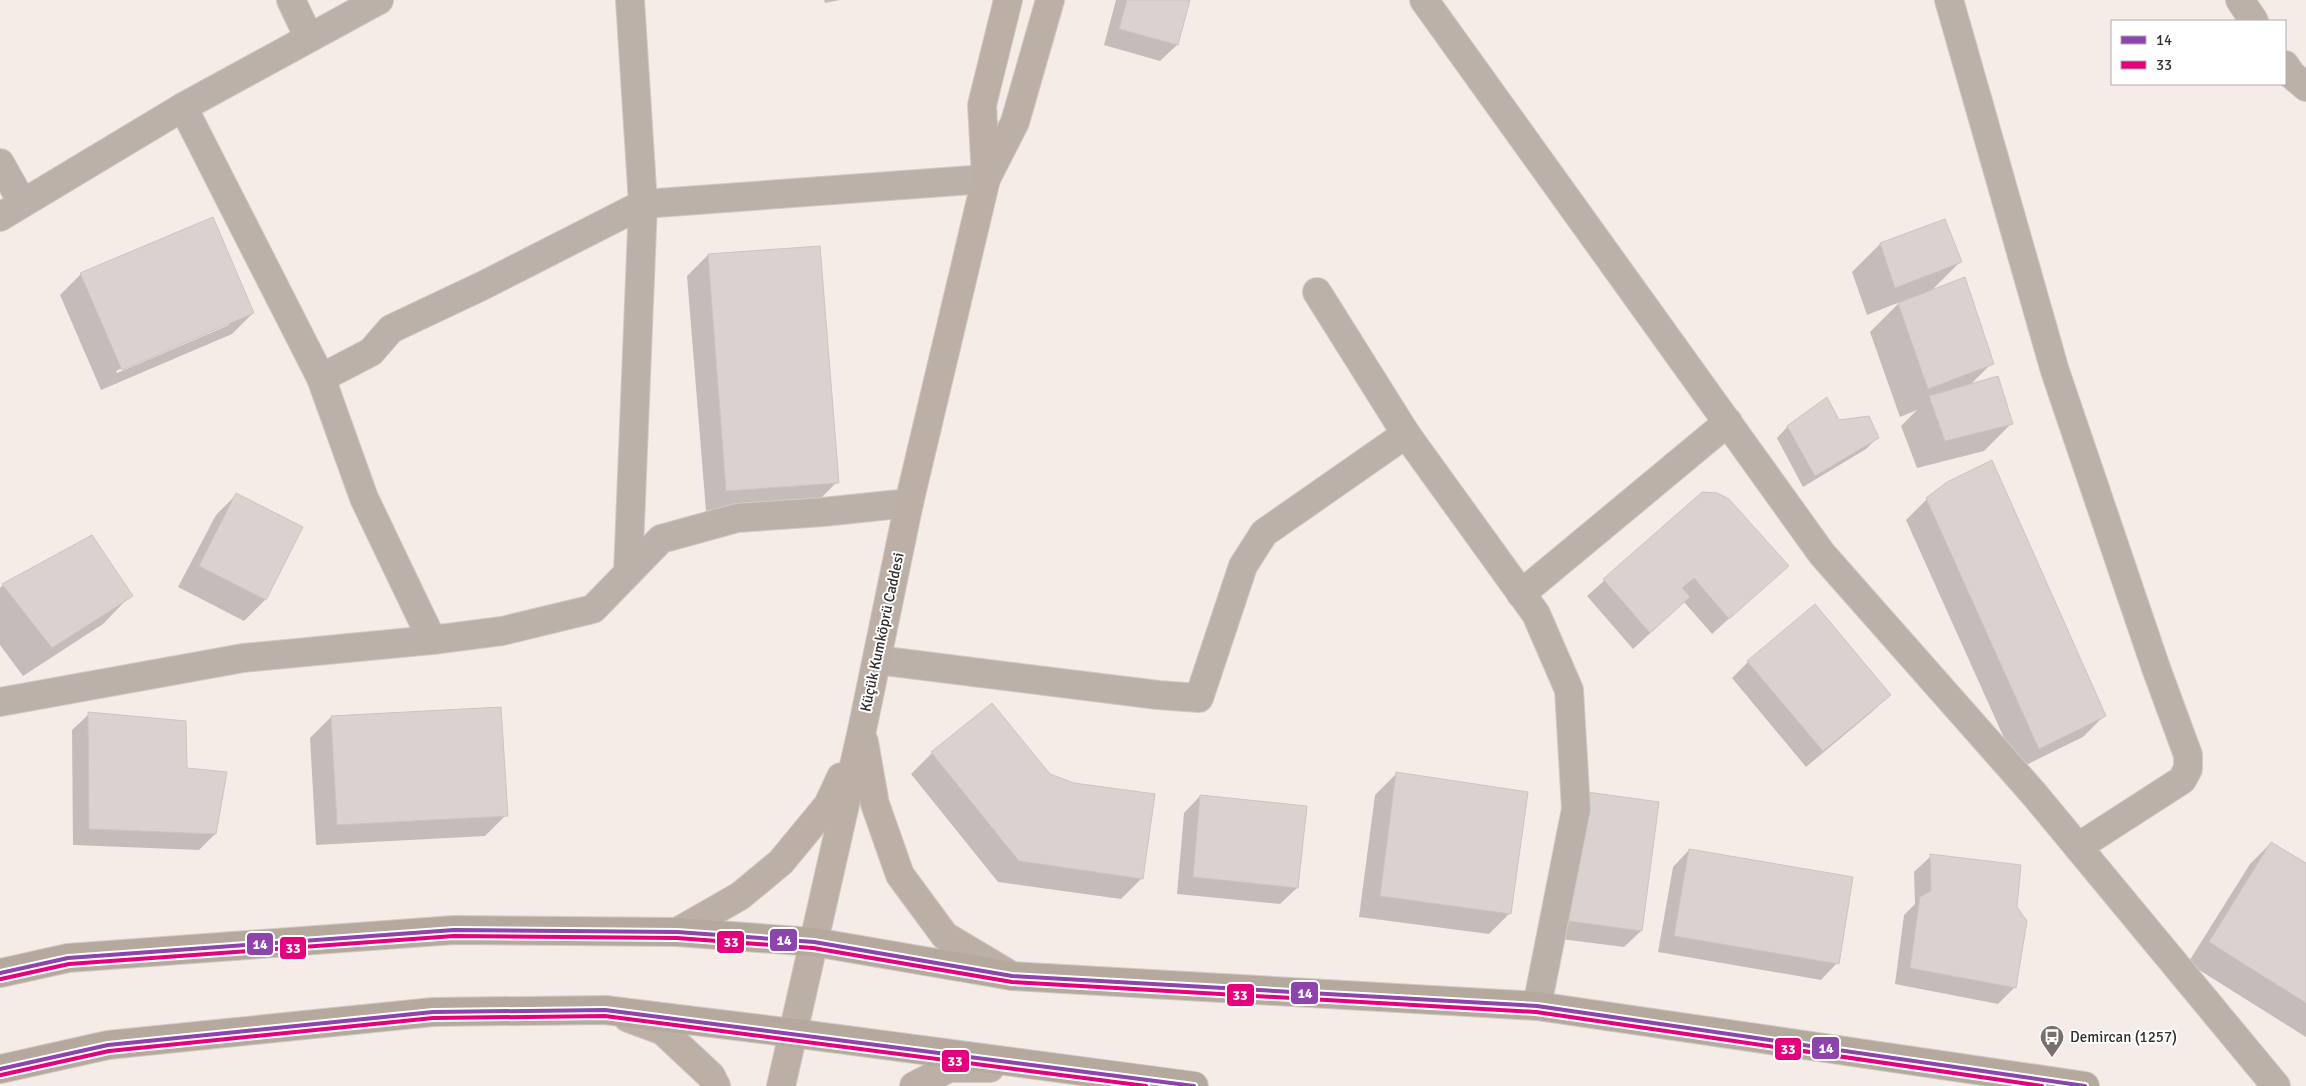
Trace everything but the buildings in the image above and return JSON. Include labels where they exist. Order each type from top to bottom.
[{"type":"main road","points":[[0,973],[68,958],[454,930],[677,932],[814,942],[1012,976],[1537,1006],[2085,1086]]},
{"type":"main road","points":[[0,1069],[108,1045],[433,1012],[605,1010],[1194,1086]]},
{"type":"street","points":[[291,0],[309,38]]},
{"type":"street","points":[[0,163],[11,210],[183,107],[379,0]]},
{"type":"street","points":[[628,573],[643,204],[630,0]]},
{"type":"street","points":[[986,178],[982,106],[1008,0]]},
{"type":"street","points":[[986,178],[1015,122],[1050,0]]},
{"type":"street","points":[[1424,0],[1822,554],[2078,847],[2276,1086]]},
{"type":"street","points":[[1949,0],[2055,371],[2156,668],[2188,755],[2188,769],[2182,780],[2078,847]]},
{"type":"street","points":[[2240,0],[2253,20]]},
{"type":"street","points":[[2286,66],[2291,74],[2306,87]]},
{"type":"street","points":[[183,107],[321,378],[364,498],[432,640]]},
{"type":"street","points":[[321,378],[371,352],[391,329],[482,286],[643,204],[986,178]]},
{"type":"street","name":"Küçük Kumköprü Caddesi","points":[[781,1086],[862,730],[909,502],[986,178]]},
{"type":"street","points":[[1317,292],[1406,434],[1536,614],[1569,690],[1576,809],[1537,1006]]},
{"type":"street","points":[[1521,594],[1728,422]]},
{"type":"street","points":[[876,660],[1158,696],[1199,698],[1243,566],[1264,533],[1406,434]]},
{"type":"street","points":[[0,702],[244,658],[432,640],[502,631],[593,609],[661,539],[737,518],[824,512],[909,502]]},
{"type":"street","points":[[677,932],[740,896],[781,862],[828,805],[862,730]]},
{"type":"street","points":[[862,730],[875,804],[900,875],[945,936],[1012,976]]},
{"type":"street","points":[[605,1010],[663,1031],[711,1076],[716,1086]]},
{"type":"street","points":[[914,1086],[949,1068],[1061,1068]]},
{"type":"transit line","name":"14","points":[[0,973],[68,958],[454,930],[677,932],[814,942],[1012,976],[1537,1006],[2085,1086]]},
{"type":"transit line","name":"33","points":[[1,979],[69,964],[454,936],[677,938],[813,948],[1012,982],[1536,1012],[2042,1086]]},
{"type":"transit line","name":"14","points":[[0,1069],[108,1045],[433,1012],[605,1010],[1194,1086]]},
{"type":"transit line","name":"33","points":[[1,1075],[109,1051],[433,1018],[605,1016],[1146,1086]]},
{"type":"place","name":"Demircan (1257)","points":[[2052,1058]]}]
